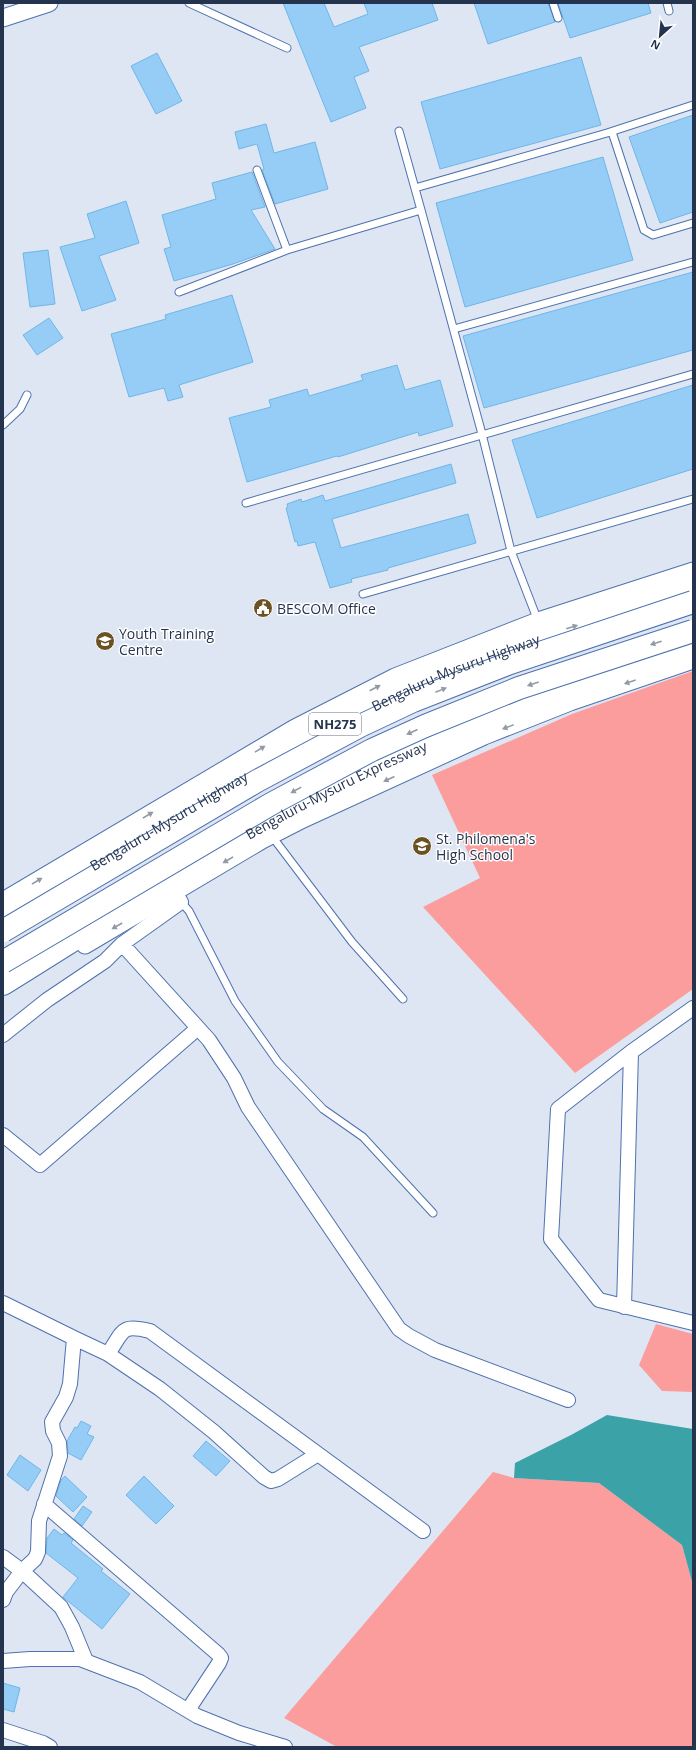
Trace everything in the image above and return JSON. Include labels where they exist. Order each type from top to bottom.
[{"type":"highway","name":"Bengaluru-Mysuru Highway","points":[[3,918],[311,736],[439,674],[541,628],[693,587]]},
{"type":"highway","name":"NH275","points":[[3,931],[257,781],[308,752],[360,726],[420,698],[510,663],[693,602]]},
{"type":"highway","name":"Bengaluru-Mysuru Expressway","points":[[3,962],[271,804],[372,750],[424,726],[513,691],[693,631]]},
{"type":"highway","name":"Bengaluru-Mysuru Expressway","points":[[3,984],[86,931],[219,851],[308,801],[415,749],[568,696],[693,645]]},
{"type":"street","points":[[3,18],[49,3]]},
{"type":"street","name":"NH275","points":[[3,901],[295,728],[396,677],[541,628],[693,571]]},
{"type":"street","points":[[541,628],[568,696]]},
{"type":"street","name":"Bengaluru-Mysuru Expressway","points":[[3,993],[178,897],[270,835],[317,812],[568,696],[693,660]]},
{"type":"street","points":[[3,1035],[47,1000],[105,961],[122,944],[178,897]]},
{"type":"street","points":[[122,944],[209,1040],[234,1078],[248,1107],[399,1328],[408,1336],[435,1350],[568,1400]]},
{"type":"street","points":[[693,1008],[631,1052],[558,1109],[550,1239],[599,1300],[693,1323]]},
{"type":"street","points":[[3,1135],[40,1164],[198,1028]]},
{"type":"street","points":[[624,1307],[631,1052]]},
{"type":"street","points":[[3,1303],[108,1354],[160,1389],[208,1427],[270,1481],[278,1480],[318,1454]]},
{"type":"street","points":[[108,1354],[127,1328],[133,1327],[150,1331],[422,1531]]},
{"type":"street","points":[[3,1600],[6,1592],[22,1571],[35,1559],[38,1552],[39,1521],[60,1456],[59,1443],[53,1431],[52,1422],[66,1397],[70,1384],[74,1338]]},
{"type":"street","points":[[44,1504],[221,1658],[188,1710]]},
{"type":"street","points":[[3,1557],[22,1571],[61,1607],[72,1627],[86,1661]]},
{"type":"street","points":[[3,1662],[62,1658],[86,1661],[140,1682],[188,1710],[239,1733],[285,1747]]},
{"type":"street","points":[[3,1730],[43,1743],[50,1747]]},
{"type":"lane","points":[[189,3],[287,48]]},
{"type":"lane","points":[[554,3],[558,18]]},
{"type":"lane","points":[[667,3],[669,12]]},
{"type":"lane","points":[[415,188],[612,132],[693,105]]},
{"type":"lane","points":[[399,130],[454,329],[511,550],[541,628]]},
{"type":"lane","points":[[612,132],[644,230],[653,235],[693,223]]},
{"type":"lane","points":[[257,170],[287,250]]},
{"type":"lane","points":[[179,292],[287,250],[421,210]]},
{"type":"lane","points":[[454,329],[693,262]]},
{"type":"lane","points":[[246,503],[693,374]]},
{"type":"lane","points":[[3,425],[20,409],[27,395]]},
{"type":"lane","points":[[363,594],[511,550],[693,500]]},
{"type":"lane","points":[[270,835],[352,942],[403,1000]]},
{"type":"lane","points":[[178,897],[189,911],[235,1001],[278,1062],[323,1109],[363,1137],[434,1213]]},
{"type":"shaded area","points":[[693,671],[693,989],[575,1073],[423,907],[480,878],[432,775],[572,714]]},
{"type":"shaded area","points":[[656,1324],[693,1334],[693,1392],[662,1391],[639,1365]]},
{"type":"shaded area","points":[[493,1472],[514,1478],[599,1483],[682,1545],[693,1585],[693,1747],[337,1747],[284,1718]]},
{"type":"water","points":[[607,1415],[693,1429],[693,1585],[682,1545],[599,1483],[514,1478],[515,1463]]},
{"type":"building","points":[[283,3],[324,3],[334,27],[368,14],[364,3],[432,3],[438,20],[359,47],[369,71],[354,77],[366,108],[331,122]]},
{"type":"building","points":[[474,3],[548,3],[555,22],[488,44]]},
{"type":"building","points":[[558,3],[648,3],[651,13],[570,38]]},
{"type":"building","points":[[157,53],[182,101],[156,114],[131,66]]},
{"type":"building","points":[[581,57],[601,125],[440,169],[421,102]]},
{"type":"building","points":[[693,115],[693,212],[660,223],[629,137]]},
{"type":"building","points":[[266,124],[274,153],[315,142],[328,189],[275,204],[262,170],[264,169],[257,144],[239,149],[235,132]]},
{"type":"building","points":[[603,157],[633,260],[465,307],[436,203]]},
{"type":"building","points":[[252,172],[265,207],[251,210],[275,249],[233,264],[174,281],[164,249],[171,247],[162,215],[216,199],[212,183]]},
{"type":"building","points":[[126,201],[139,243],[99,256],[116,300],[82,311],[60,247],[95,238],[87,214]]},
{"type":"building","points":[[48,250],[55,304],[30,307],[23,253]]},
{"type":"building","points":[[693,272],[693,350],[484,408],[463,336]]},
{"type":"building","points":[[232,295],[253,362],[179,385],[183,397],[168,401],[164,388],[129,397],[111,334],[166,319],[165,315]]},
{"type":"building","points":[[49,318],[63,338],[37,355],[23,335]]},
{"type":"building","points":[[397,365],[405,390],[440,380],[453,426],[419,436],[418,432],[338,457],[337,456],[247,482],[229,418],[271,407],[269,400],[307,389],[309,396],[363,380],[361,375]]},
{"type":"building","points":[[693,385],[693,469],[537,518],[512,440]]},
{"type":"building","points":[[451,464],[456,483],[332,519],[341,548],[468,514],[476,543],[388,568],[388,570],[351,579],[352,582],[330,588],[315,542],[298,546],[297,541],[295,542],[286,508],[288,507],[287,504],[301,499],[302,502],[323,495],[325,501]]},
{"type":"building","points":[[81,1421],[91,1426],[87,1434],[94,1437],[81,1460],[68,1453],[67,1441],[75,1427],[77,1428]]},
{"type":"building","points":[[206,1441],[230,1461],[216,1476],[193,1456]]},
{"type":"building","points":[[20,1455],[41,1470],[28,1491],[7,1475]]},
{"type":"building","points":[[65,1476],[87,1497],[73,1512],[56,1496],[61,1480]]},
{"type":"building","points":[[144,1476],[174,1506],[156,1524],[126,1495]]},
{"type":"building","points":[[83,1506],[92,1512],[82,1526],[74,1519]]},
{"type":"building","points":[[54,1529],[62,1535],[64,1533],[73,1540],[71,1543],[103,1569],[101,1571],[130,1594],[102,1629],[63,1597],[78,1578],[46,1553],[47,1538]]},
{"type":"building","points":[[3,1683],[20,1688],[14,1712],[3,1709]]},
{"type":"place","name":"BESCOM Office","points":[[263,608]]},
{"type":"place","name":"Youth Training Centre","points":[[105,641]]},
{"type":"place","name":"St. Philomena's High School","points":[[422,846]]}]
